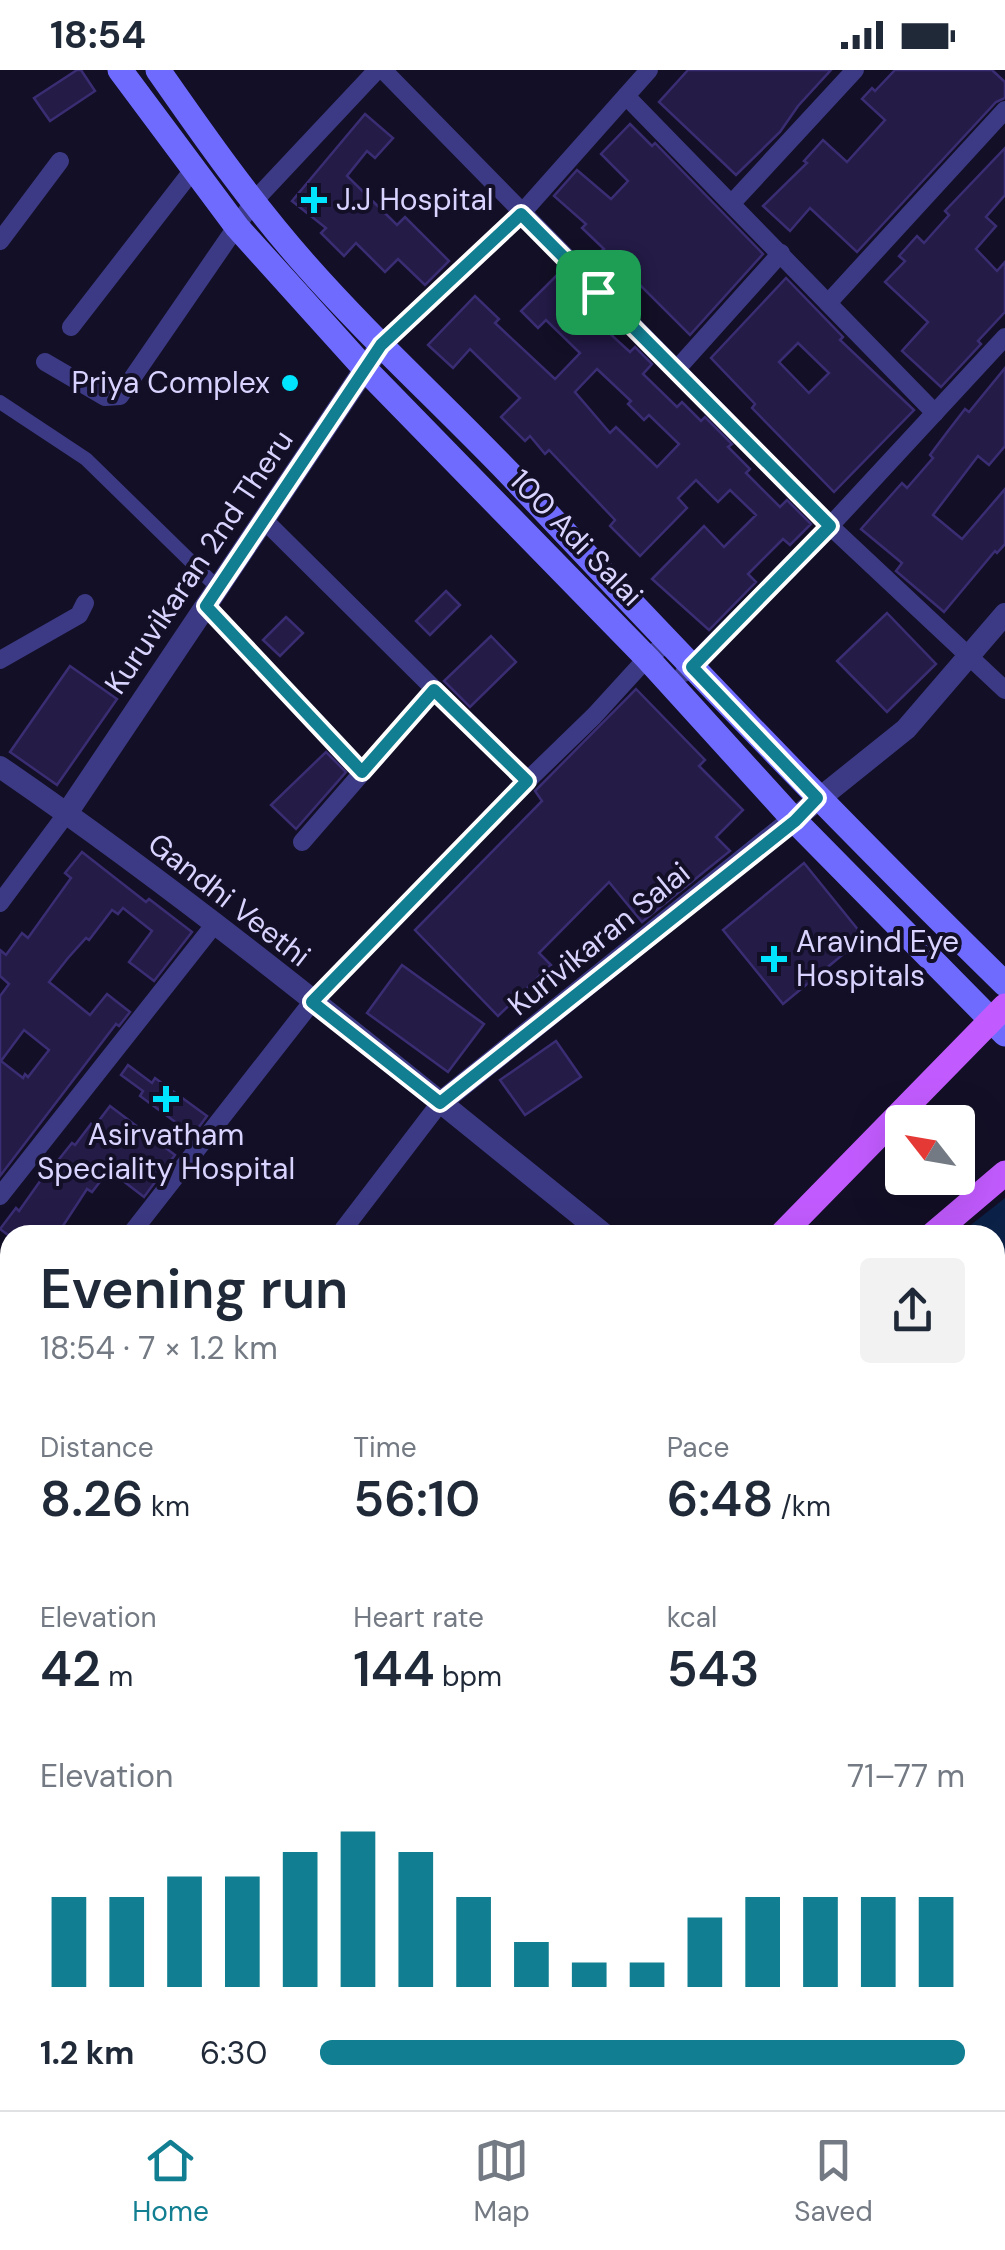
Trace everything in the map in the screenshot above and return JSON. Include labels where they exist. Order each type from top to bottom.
[{"type":"main road","name":"100 Adi Salai","points":[[120,70],[236,227],[366,369],[658,650],[692,667],[817,798],[1005,984]]},
{"type":"main road","name":"100 Adi Salai","points":[[158,70],[304,263],[381,345],[453,413],[658,650],[671,684],[795,821],[1000,1020]]},
{"type":"main road","points":[[792,1225],[1000,1020]]},
{"type":"main road","points":[[944,1225],[1005,1172]]},
{"type":"street","points":[[45,362],[105,398],[120,396],[254,201],[380,70],[830,526],[1005,690]]},
{"type":"street","points":[[381,345],[521,214],[649,70]]},
{"type":"street","points":[[732,203],[855,70]]},
{"type":"street","points":[[626,96],[935,413]]},
{"type":"street","points":[[828,302],[1005,110]]},
{"type":"street","points":[[0,241],[60,160]]},
{"type":"street","points":[[71,328],[192,171]]},
{"type":"street","points":[[676,370],[781,254]]},
{"type":"street","points":[[671,684],[830,526],[1005,337]]},
{"type":"street","name":"Kuruvikaran 2nd Theru","points":[[67,813],[381,345]]},
{"type":"street","points":[[0,402],[86,460],[212,597],[362,772]]},
{"type":"street","points":[[264,520],[527,781]]},
{"type":"street","points":[[0,660],[79,615],[86,603]]},
{"type":"street","name":"Kurivikaran Salai","points":[[440,1103],[906,729],[1005,614]]},
{"type":"street","points":[[141,1225],[312,1002],[658,650]]},
{"type":"street","points":[[302,842],[434,690]]},
{"type":"street","name":"Gandhi Veethi","points":[[0,767],[214,925],[592,1225]]},
{"type":"street","points":[[0,903],[67,813]]},
{"type":"street","points":[[0,1196],[214,925]]},
{"type":"street","points":[[347,1225],[440,1103]]},
{"type":"water","points":[[1005,1198],[1005,1225],[971,1225]]},
{"type":"building","points":[[81,70],[95,91],[50,121],[34,98]]},
{"type":"building","points":[[688,70],[831,70],[780,132],[736,175],[659,102]]},
{"type":"building","points":[[895,70],[992,70],[1005,82],[1005,98],[996,102],[857,252],[810,208],[790,231],[763,206],[807,163],[804,161],[823,140],[847,162],[885,120],[862,99]]},
{"type":"building","points":[[365,114],[393,138],[375,158],[367,151],[347,176],[397,225],[405,217],[449,261],[425,285],[398,259],[385,272],[356,243],[344,256],[321,233],[326,228],[292,201]]},
{"type":"building","points":[[630,124],[652,146],[655,143],[763,254],[690,335],[620,265],[617,268],[600,252],[604,249],[582,228],[586,224],[554,196],[577,170],[611,199],[628,181],[601,154]]},
{"type":"building","points":[[1005,148],[1005,195],[986,217],[996,226],[976,249],[997,271],[1005,262],[1005,312],[941,387],[902,351],[928,322],[885,282],[905,261],[899,256],[917,236],[924,243],[949,215],[945,211]]},
{"type":"building","points":[[558,274],[601,317],[596,321],[630,352],[635,347],[652,364],[643,374],[677,407],[682,402],[701,421],[705,417],[732,444],[728,447],[750,469],[746,473],[780,507],[787,500],[811,524],[790,545],[783,539],[748,574],[756,582],[709,630],[652,579],[704,526],[724,547],[756,515],[730,490],[718,502],[696,480],[678,498],[687,508],[640,556],[610,526],[615,520],[549,450],[545,454],[530,436],[525,441],[501,417],[520,398],[470,349],[453,368],[428,345],[475,296],[499,319],[495,323],[555,379],[580,353],[546,320],[538,328],[521,311]],"holes":[[[597,369],[631,401],[628,404],[644,420],[649,415],[679,444],[657,467],[616,427],[610,433],[575,392]]]},
{"type":"building","points":[[786,278],[843,337],[840,340],[914,410],[834,492],[752,408],[755,404],[711,358]],"holes":[[[798,343],[829,373],[809,393],[779,362]]]},
{"type":"building","points":[[1005,368],[1005,446],[989,465],[978,456],[933,515],[962,539],[1005,489],[1005,544],[944,612],[896,571],[902,563],[861,529],[902,483],[907,488],[933,458],[930,455],[965,409],[969,412]]},
{"type":"building","points":[[446,591],[460,605],[430,635],[416,621]]},
{"type":"building","points":[[887,613],[936,664],[887,712],[837,661]]},
{"type":"building","points":[[286,617],[303,633],[280,656],[263,640]]},
{"type":"building","points":[[491,636],[516,662],[470,707],[444,681]]},
{"type":"building","points":[[70,666],[117,699],[57,785],[10,752]]},
{"type":"building","points":[[636,689],[705,760],[699,766],[743,810],[716,837],[730,851],[642,922],[609,882],[539,953],[551,965],[498,1016],[415,930],[542,801],[535,791]]},
{"type":"building","points":[[326,752],[346,772],[296,829],[271,805]]},
{"type":"building","points":[[82,852],[192,932],[154,981],[129,962],[152,931],[123,908],[118,914],[112,910],[49,982],[90,1015],[107,994],[130,1012],[119,1026],[116,1024],[0,1176],[0,996],[9,984],[0,976],[0,950],[6,955],[22,933],[28,938],[71,878],[65,873]],"holes":[[[24,1030],[49,1050],[28,1077],[25,1074],[23,1078],[1,1061]]]},
{"type":"building","points":[[804,863],[864,937],[783,1004],[723,930]]},
{"type":"building","points":[[402,965],[484,1024],[448,1072],[367,1013]]},
{"type":"building","points":[[556,1041],[581,1077],[525,1115],[500,1080]]},
{"type":"building","points":[[128,1065],[152,1083],[155,1078],[207,1116],[193,1135],[140,1096],[143,1091],[121,1075]]},
{"type":"building","points":[[110,1106],[175,1155],[144,1197],[109,1170],[92,1192],[87,1189],[64,1225],[3,1225],[16,1208],[19,1211],[72,1143],[75,1145],[91,1124],[94,1127]]},
{"type":"place","name":"J.J Hospital","points":[[314,200]]},
{"type":"place","name":"Priya Complex","points":[[290,383]]},
{"type":"place","name":"Aravind Eye Hospitals","points":[[774,959]]},
{"type":"place","name":"Asirvatham Speciality Hospital","points":[[166,1099]]},
{"type":"route","points":[[521,214],[598,292],[830,526],[692,667],[817,798],[795,821],[440,1103],[312,1002],[527,781],[434,690],[362,772],[206,606],[381,345],[521,214]]}]
